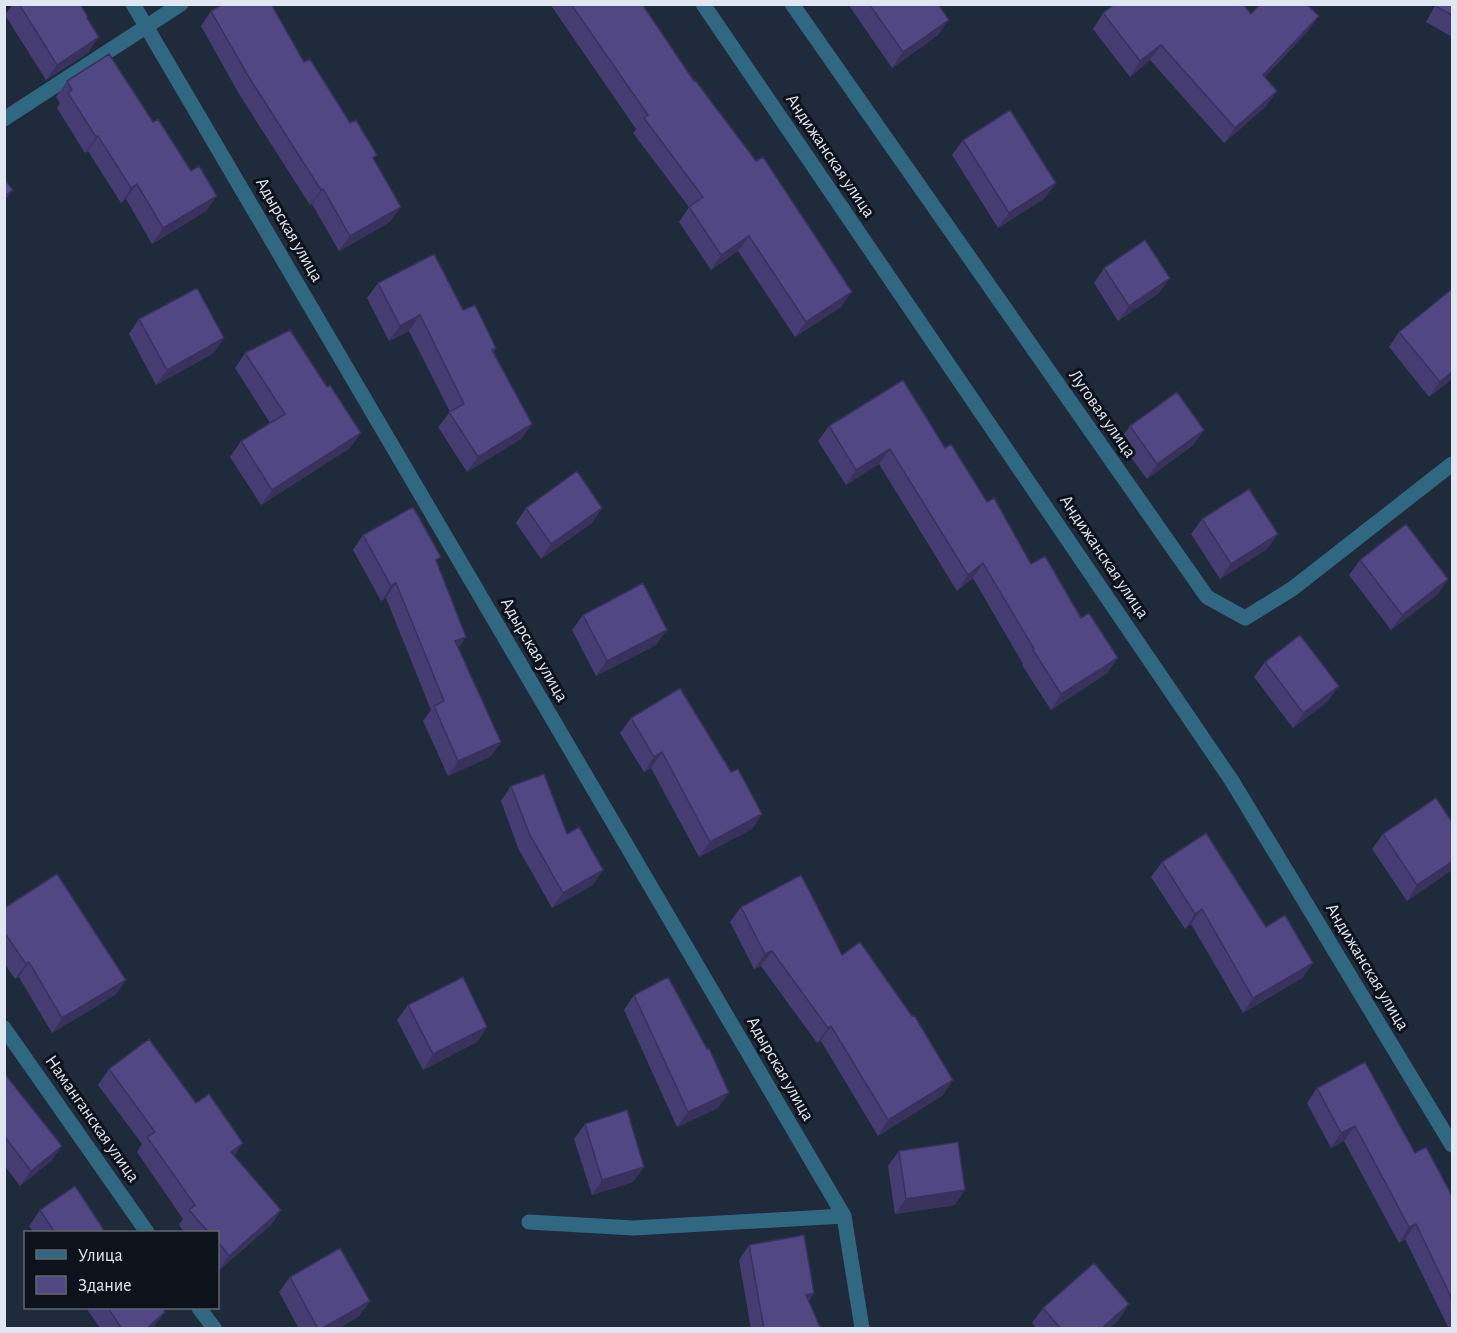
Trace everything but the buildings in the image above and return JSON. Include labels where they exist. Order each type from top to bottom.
[{"type":"street","name":"Адырская улица","points":[[133,4],[844,1216],[862,1329]]},
{"type":"street","points":[[4,119],[181,4]]},
{"type":"street","name":"Андижанская улица","points":[[703,4],[1232,781],[1452,1145]]},
{"type":"street","name":"Луговая улица","points":[[792,4],[1207,597],[1245,618],[1292,589],[1452,464]]},
{"type":"street","name":"Наманганская улица","points":[[4,1028],[146,1231]]},
{"type":"street","points":[[529,1222],[633,1228],[844,1216]]},
{"type":"street","points":[[200,1309],[214,1329]]}]
